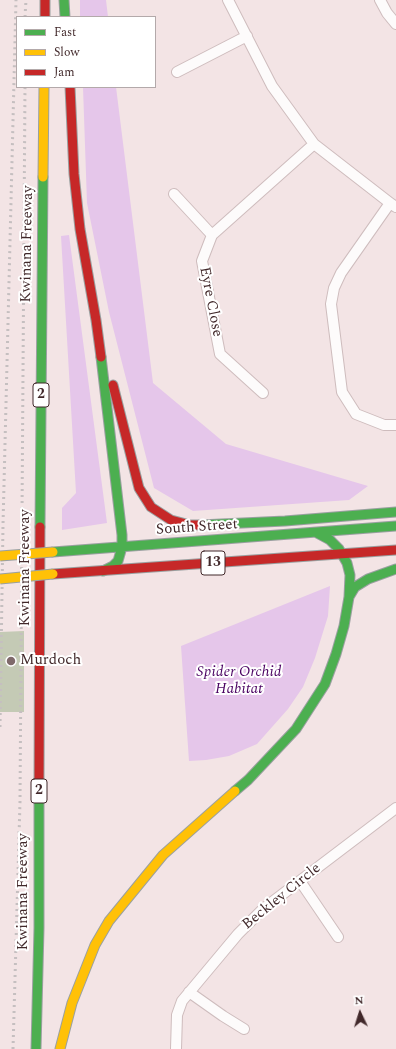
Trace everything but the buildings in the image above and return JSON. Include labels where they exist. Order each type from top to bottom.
[{"type":"highway","points":[[45,0],[45,16]]},
{"type":"highway","points":[[64,0],[66,16]]},
{"type":"highway","name":"Kwinana Freeway","points":[[36,1049],[39,928],[40,517],[44,88]]},
{"type":"highway","points":[[70,88],[74,174],[80,229],[96,320],[122,536],[122,547],[118,561],[113,566],[103,571]]},
{"type":"highway","points":[[96,320],[140,488],[151,507],[171,520],[190,525],[285,521],[396,512]]},
{"type":"highway","name":"South Street","points":[[0,556],[396,526]]},
{"type":"highway","points":[[60,1049],[72,1002],[96,945],[109,922],[163,854],[248,780],[296,730],[325,684],[344,626],[349,598],[350,575],[347,563],[342,554],[330,540],[317,533]]},
{"type":"highway","name":"13","points":[[0,579],[396,550]]},
{"type":"highway","points":[[349,598],[355,587],[368,579],[396,569]]},
{"type":"street","points":[[228,0],[272,86],[314,144],[393,205],[341,273],[334,288],[331,304],[342,392],[356,414],[384,425],[396,425]]},
{"type":"street","points":[[380,0],[387,13],[396,24]]},
{"type":"street","points":[[177,72],[247,36]]},
{"type":"street","name":"Eyre Close","points":[[263,394],[220,354],[202,261],[212,235],[314,144]]},
{"type":"street","points":[[174,194],[212,235]]},
{"type":"street","points":[[392,811],[396,821]]},
{"type":"street","name":"Beckley Circle","points":[[176,1049],[177,1016],[182,1001],[238,934],[263,909],[392,811]]},
{"type":"street","points":[[300,881],[338,937]]},
{"type":"street","points":[[189,992],[244,1029]]},
{"type":"green space","points":[[80,0],[106,0],[108,16],[80,16]]},
{"type":"green space","points":[[83,88],[116,88],[153,383],[226,444],[368,486],[349,500],[193,511],[154,488],[109,312],[87,203]]},
{"type":"green space","points":[[69,235],[107,523],[62,530],[62,508],[76,493],[61,236]]},
{"type":"green space","name":"Spider Orchid Habitat","points":[[330,586],[328,616],[315,658],[303,687],[288,709],[257,744],[229,756],[189,761],[181,646]]},
{"type":"railway","points":[[0,727],[3,525],[16,0]]},
{"type":"railway","points":[[25,16],[26,0]]},
{"type":"railway","points":[[13,1049],[20,802],[25,88]]},
{"type":"traffic: fast","points":[[64,0],[65,16]]},
{"type":"traffic: fast","points":[[40,527],[43,177]]},
{"type":"traffic: fast","points":[[101,357],[122,535],[122,547],[118,561],[113,566],[103,571]]},
{"type":"traffic: fast","points":[[200,525],[285,521],[396,512]]},
{"type":"traffic: fast","points":[[53,552],[396,526]]},
{"type":"traffic: fast","points":[[235,791],[248,780],[296,729],[325,684],[336,654],[344,626],[349,597],[350,575],[347,563],[339,549],[330,540],[317,533]]},
{"type":"traffic: fast","points":[[349,597],[355,587],[368,579],[396,569]]},
{"type":"traffic: fast","points":[[36,1049],[39,928],[39,783]]},
{"type":"traffic: slow","points":[[43,177],[44,88]]},
{"type":"traffic: slow","points":[[0,556],[53,552]]},
{"type":"traffic: slow","points":[[0,579],[53,574]]},
{"type":"traffic: slow","points":[[60,1049],[72,1003],[95,945],[109,921],[163,855],[235,791]]},
{"type":"traffic: jam","points":[[45,0],[45,16]]},
{"type":"traffic: jam","points":[[70,88],[74,174],[80,229],[101,357]]},
{"type":"traffic: jam","points":[[113,385],[139,488],[151,507],[171,520],[190,525],[200,525]]},
{"type":"traffic: jam","points":[[39,783],[40,527]]},
{"type":"traffic: jam","points":[[53,574],[396,550]]},
{"type":"place","name":"Murdoch","points":[[11,661]]}]
